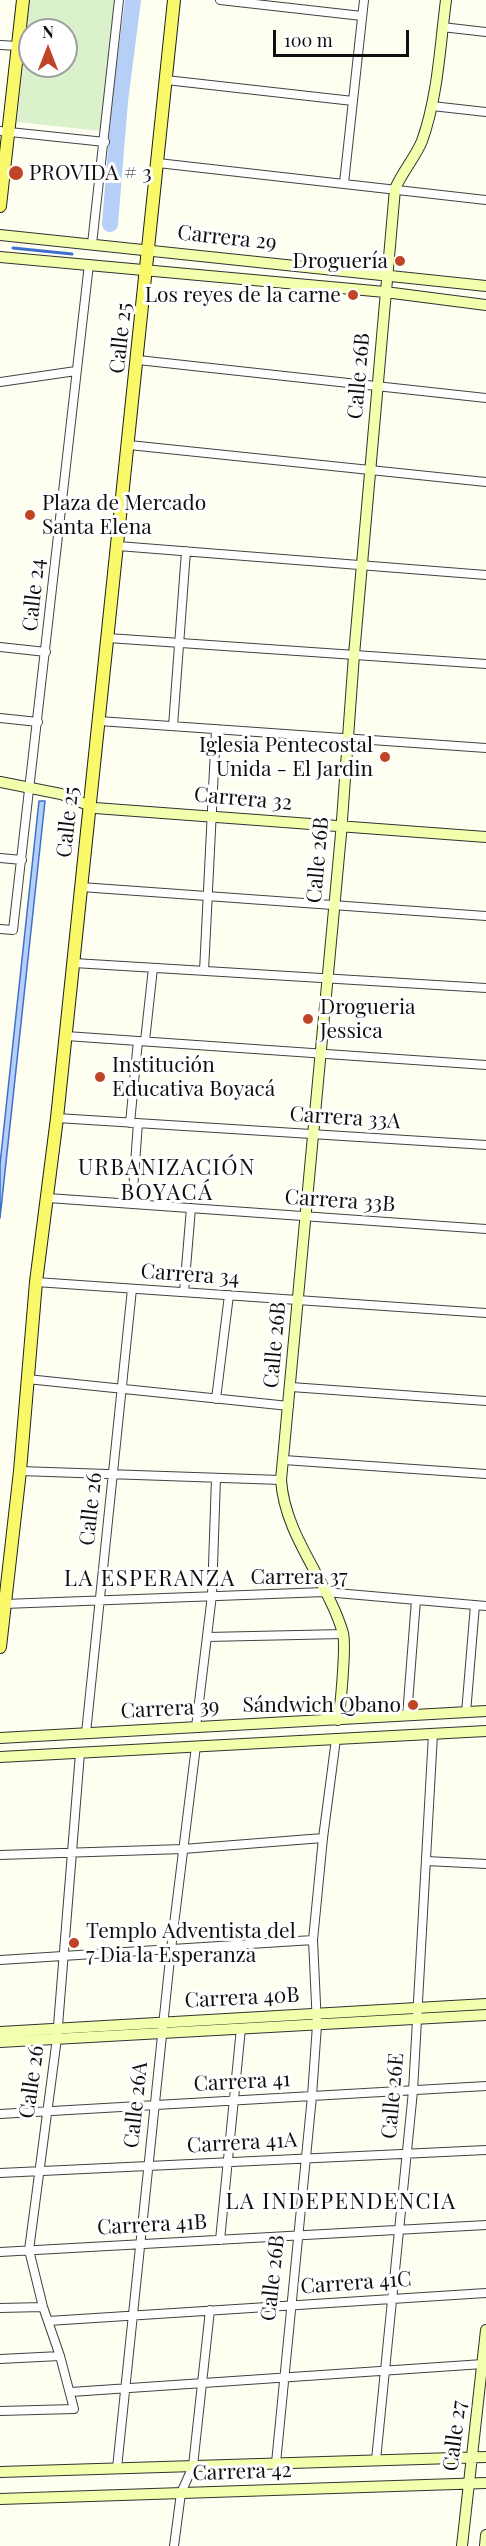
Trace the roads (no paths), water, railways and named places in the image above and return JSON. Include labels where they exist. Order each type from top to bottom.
[{"type":"main road","points":[[21,18],[23,0]]},
{"type":"main road","name":"Calle 25","points":[[0,1647],[20,1471],[36,1282],[48,1198],[74,963],[150,250],[174,0]]},
{"type":"main road","points":[[0,206],[4,132],[18,46]]},
{"type":"street","points":[[92,244],[119,0]]},
{"type":"street","points":[[220,0],[362,16]]},
{"type":"street","points":[[344,183],[364,0]]},
{"type":"street","name":"Calle 26B","points":[[338,1720],[343,1634],[325,1592],[288,1519],[282,1502],[281,1480],[328,979],[386,273],[395,189],[421,142],[432,106],[446,0]]},
{"type":"street","points":[[442,27],[486,32]]},
{"type":"street","points":[[0,45],[18,46]]},
{"type":"street","points":[[166,80],[353,101]]},
{"type":"street","points":[[432,106],[486,112]]},
{"type":"street","points":[[4,132],[105,142]]},
{"type":"street","points":[[158,163],[486,200]]},
{"type":"street","name":"Carrera 29","points":[[0,235],[486,285]]},
{"type":"street","name":"Carrera 29","points":[[0,257],[385,292],[486,305]]},
{"type":"street","name":"Calle 24","points":[[0,929],[13,930],[34,787],[38,722],[76,371],[90,264]]},
{"type":"street","points":[[138,360],[486,398]]},
{"type":"street","points":[[0,382],[76,371]]},
{"type":"street","points":[[129,445],[486,482]]},
{"type":"street","points":[[118,546],[486,575]]},
{"type":"street","points":[[173,726],[186,551]]},
{"type":"street","points":[[108,638],[486,664]]},
{"type":"street","points":[[0,647],[46,652]]},
{"type":"street","points":[[0,718],[38,722]]},
{"type":"street","points":[[99,721],[486,748]]},
{"type":"street","points":[[204,971],[216,729]]},
{"type":"street","name":"Carrera 32","points":[[0,782],[61,794],[95,808],[486,837]]},
{"type":"street","points":[[0,858],[22,860]]},
{"type":"street","points":[[81,887],[486,916]]},
{"type":"street","points":[[74,963],[486,988]]},
{"type":"street","points":[[132,1204],[134,1123],[141,1041],[153,968]]},
{"type":"street","points":[[66,1036],[486,1065]]},
{"type":"street","name":"Carrera 33A","points":[[57,1118],[486,1146]]},
{"type":"street","name":"Carrera 33B","points":[[48,1198],[486,1229]]},
{"type":"street","points":[[184,1292],[191,1208]]},
{"type":"street","name":"Carrera 34","points":[[36,1282],[486,1313]]},
{"type":"street","name":"Calle 26","points":[[86,1733],[132,1289]]},
{"type":"street","points":[[216,1399],[229,1295]]},
{"type":"street","points":[[27,1379],[289,1406]]},
{"type":"street","points":[[291,1387],[486,1401]]},
{"type":"street","points":[[284,1460],[486,1474]]},
{"type":"street","points":[[20,1471],[281,1480]]},
{"type":"street","points":[[196,1726],[212,1595],[216,1478]]},
{"type":"street","name":"Carrera 37","points":[[4,1604],[325,1592],[486,1606]]},
{"type":"street","points":[[407,1716],[416,1600]]},
{"type":"street","points":[[466,1713],[475,1605]]},
{"type":"street","points":[[207,1637],[343,1634]]},
{"type":"street","name":"Carrera 39","points":[[0,1738],[486,1711]]},
{"type":"street","name":"Carrera 39","points":[[0,1757],[486,1731]]},
{"type":"street","name":"Calle 26E","points":[[376,2460],[390,2299],[413,2091],[434,1734]]},
{"type":"street","name":"Calle 26B","points":[[276,2463],[312,2096],[316,2020],[313,1940],[322,1838],[336,1739]]},
{"type":"street","name":"Calle 26A","points":[[117,2468],[147,2166],[196,1746]]},
{"type":"street","name":"Calle 26","points":[[0,2411],[74,2409],[71,2392],[43,2307],[29,2250],[57,2033],[80,1753]]},
{"type":"street","points":[[0,1856],[183,1849],[322,1838]]},
{"type":"street","points":[[426,1861],[486,1864]]},
{"type":"street","points":[[0,1960],[313,1940]]},
{"type":"street","name":"Carrera 40B","points":[[0,2032],[57,2033],[316,2020],[418,2013],[486,2004]]},
{"type":"street","name":"Carrera 40B","points":[[418,2013],[486,2015]]},
{"type":"street","name":"Carrera 40B","points":[[163,2027],[241,2028],[316,2020]]},
{"type":"street","points":[[220,2240],[241,2028]]},
{"type":"street","name":"Carrera 40B","points":[[0,2042],[57,2033]]},
{"type":"street","name":"Carrera 41","points":[[0,2114],[486,2086]]},
{"type":"street","name":"Carrera 41A","points":[[0,2173],[486,2150]]},
{"type":"street","name":"Carrera 41B","points":[[0,2252],[486,2224]]},
{"type":"street","name":"Carrera 41C","points":[[48,2321],[486,2293]]},
{"type":"street","points":[[0,2308],[43,2307]]},
{"type":"street","points":[[174,2546],[181,2493],[193,2466],[210,2310]]},
{"type":"street","name":"Calle 27","points":[[462,2546],[486,2330]]},
{"type":"street","points":[[0,2359],[60,2356]]},
{"type":"street","points":[[71,2392],[483,2364]]},
{"type":"street","name":"Carrera 42","points":[[0,2472],[486,2457]]},
{"type":"street","name":"Carrera 42","points":[[0,2499],[486,2483]]},
{"type":"street","points":[[485,2546],[486,2535]]},
{"type":"water","points":[[39,801],[45,801],[0,1218],[0,1164]]},
{"type":"waterway","points":[[110,224],[120,101],[133,0]]},
{"type":"waterway","points":[[13,248],[72,254]]},
{"type":"place","name":"PROVIDA # 3","points":[[16,173]]},
{"type":"place","name":"Droguería","points":[[400,261]]},
{"type":"place","name":"Los reyes de la carne","points":[[353,295]]},
{"type":"place","name":"Plaza de Mercado Santa Elena","points":[[30,515]]},
{"type":"place","name":"Iglesia Pentecostal Unida - El Jardin","points":[[385,757]]},
{"type":"place","name":"Drogueria Jessica","points":[[308,1019]]},
{"type":"place","name":"Institución Educativa Boyacá","points":[[100,1077]]},
{"type":"place","name":"Sándwich Qbano","points":[[413,1705]]},
{"type":"place","name":"Templo Adventista del 7 Dia la Esperanza","points":[[74,1943]]},
{"type":"district","name":"URBANIZACIÓN BOYACÁ","points":[[167,1180]]},
{"type":"district","name":"LA ESPERANZA","points":[[150,1579]]},
{"type":"district","name":"LA INDEPENDENCIA","points":[[341,2202]]}]
